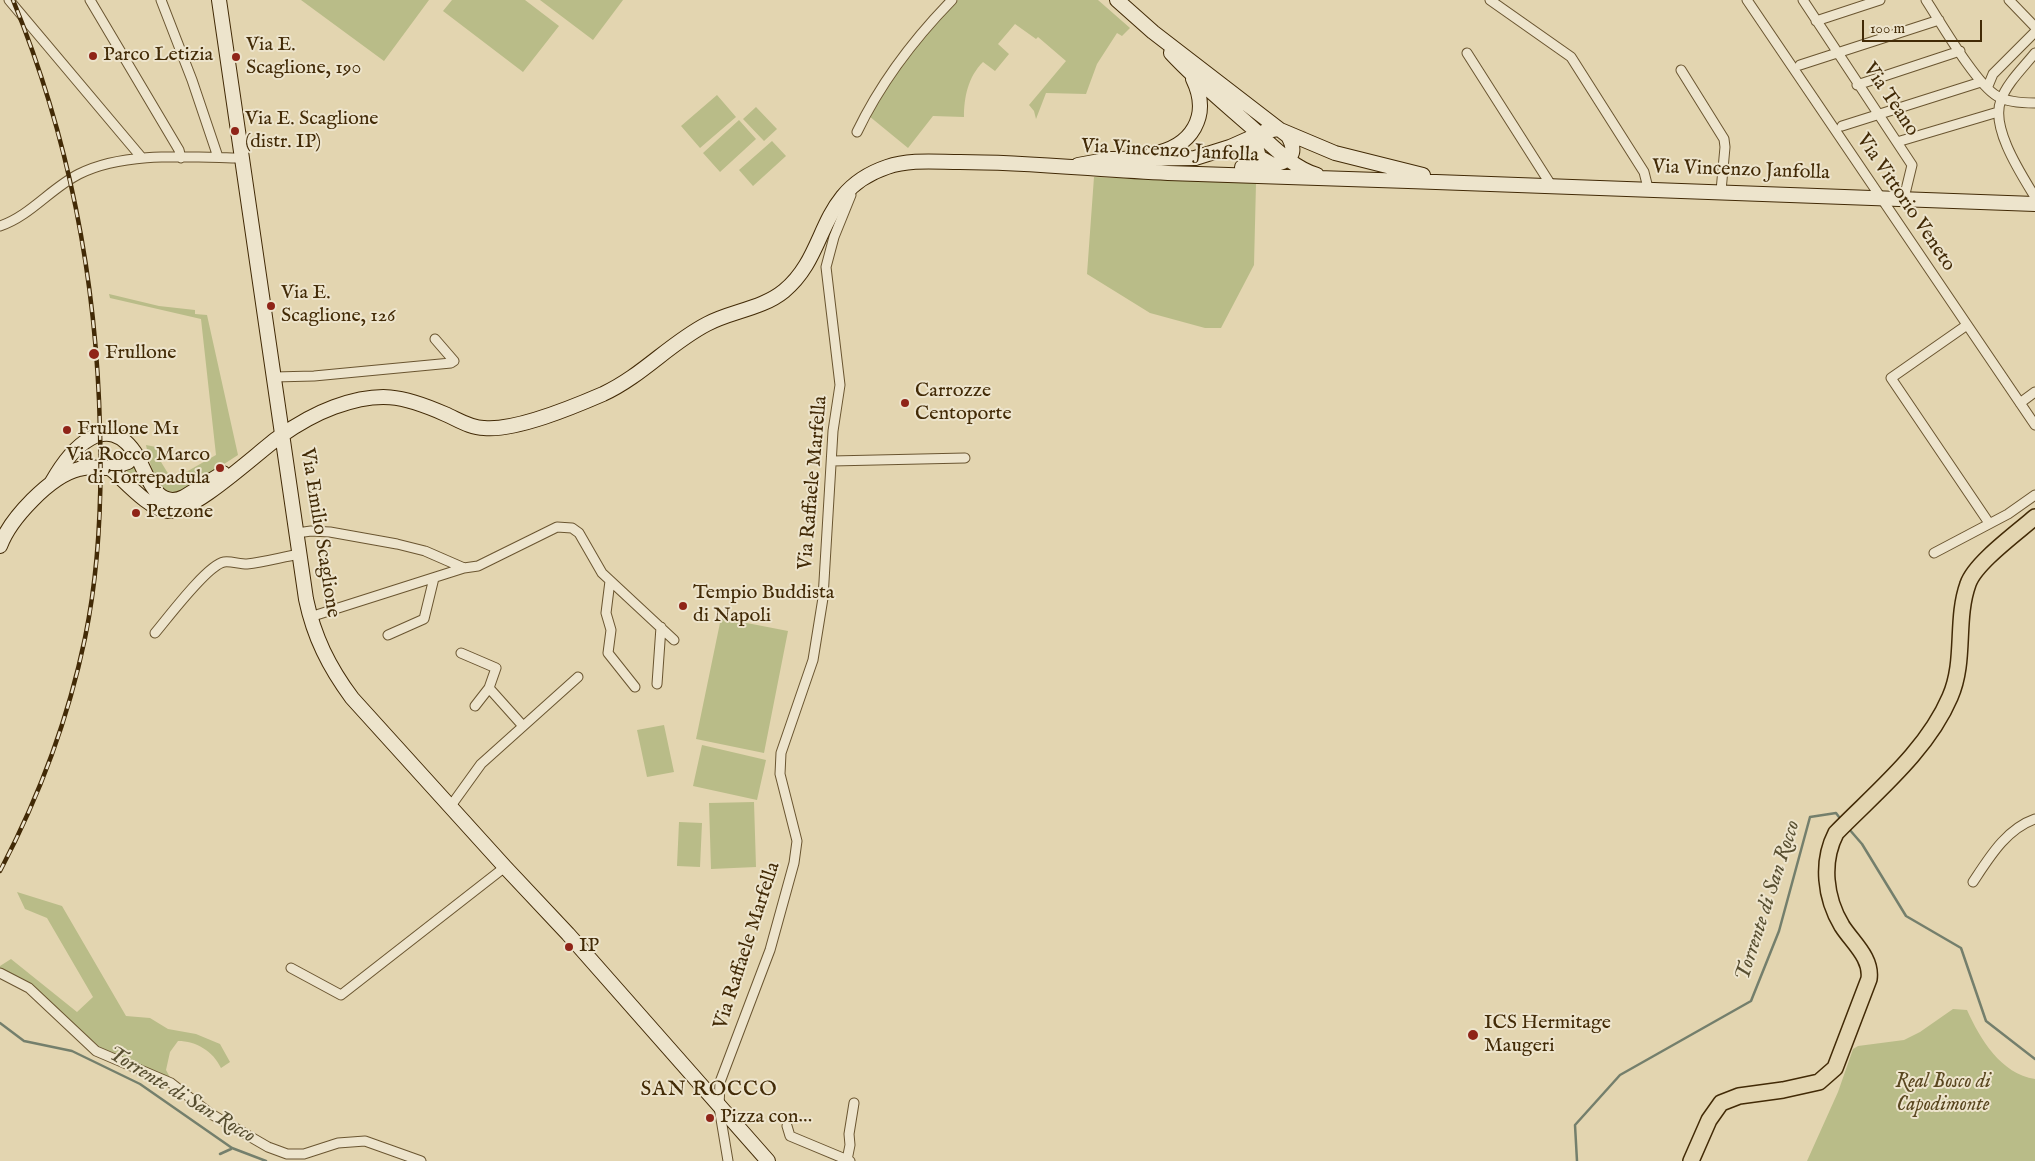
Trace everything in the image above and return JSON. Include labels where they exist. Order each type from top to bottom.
[{"type":"main road","name":"Via Emilio Scaglione","points":[[219,0],[310,617],[323,653],[335,675],[352,698],[504,867],[568,934],[768,1161]]},
{"type":"main road","points":[[1117,0],[1153,32],[1284,131],[1291,141],[1291,153],[1288,159],[1273,166]]},
{"type":"main road","points":[[1153,32],[1190,74],[1288,159],[1308,172]]},
{"type":"main road","points":[[1125,159],[1166,152],[1175,147],[1190,133],[1200,113],[1201,102],[1190,74]]},
{"type":"main road","points":[[1230,91],[1308,134],[1384,166]]},
{"type":"main road","name":"Via Vincenzo Janfolla","points":[[1070,168],[1096,161],[1195,158],[1271,129],[1284,131],[1335,153],[1445,181]]},
{"type":"main road","points":[[1260,134],[1257,152],[1263,161],[1273,166]]},
{"type":"main road","points":[[110,468],[155,506],[169,512],[190,505],[228,479],[236,469],[282,435],[330,408],[374,396],[402,398],[416,402],[481,428],[527,421],[572,407],[610,390],[637,375],[703,326],[774,299],[789,287],[803,267],[836,205],[860,180],[892,165],[916,161],[980,162],[1070,168]]},
{"type":"main road","points":[[1161,172],[1191,168],[1273,166],[1308,172],[1328,178]]},
{"type":"main road","name":"Via Vincenzo Janfolla","points":[[1070,168],[1648,188],[2035,204]]},
{"type":"main road","points":[[51,485],[59,470],[76,449],[93,435],[114,436],[135,453],[150,484],[157,493],[168,500],[178,500],[222,474],[236,469]]},
{"type":"main road","points":[[0,546],[5,534],[17,518],[51,485],[80,468],[110,468],[128,462],[135,453]]},
{"type":"main road","points":[[1691,1161],[1709,1120],[1721,1103],[1739,1096],[1784,1090],[1819,1082],[1835,1068],[1869,979],[1871,969],[1868,961],[1841,924],[1828,892],[1826,862],[1829,847],[1836,833],[1930,734],[1951,696],[1957,678],[1962,620],[1968,583],[1986,560],[2035,517]]},
{"type":"street","points":[[9,0],[142,158]]},
{"type":"street","points":[[90,0],[179,150],[181,158]]},
{"type":"street","points":[[161,0],[195,87],[218,157]]},
{"type":"street","points":[[858,132],[880,90],[907,49],[952,0]]},
{"type":"street","points":[[1490,0],[1574,61],[1644,172],[1648,188]]},
{"type":"street","name":"Via Vittorio Veneto","points":[[1747,0],[2035,425]]},
{"type":"street","name":"Via Teano","points":[[1803,0],[1913,166],[1904,198]]},
{"type":"street","points":[[1816,21],[1880,0]]},
{"type":"street","points":[[1926,0],[1960,51],[2000,104],[2007,146],[2035,197]]},
{"type":"street","points":[[2009,0],[2035,27]]},
{"type":"street","points":[[1800,65],[1837,51],[1939,20]]},
{"type":"street","points":[[1842,126],[1985,84],[2035,32]]},
{"type":"street","points":[[1857,84],[1960,51]]},
{"type":"street","points":[[1467,53],[1551,185]]},
{"type":"street","points":[[2000,104],[2035,53]]},
{"type":"street","points":[[1681,70],[1725,143],[1721,191]]},
{"type":"street","points":[[1897,142],[2000,104],[2035,104]]},
{"type":"street","points":[[0,226],[15,220],[58,187],[80,173],[102,165],[142,158],[241,158]]},
{"type":"street","name":"Via Raffaele Marfella","points":[[728,1161],[719,1107],[720,1082],[770,950],[794,863],[796,841],[780,774],[781,753],[813,660],[823,598],[832,461],[840,385],[826,267],[843,212],[860,180]]},
{"type":"street","points":[[1967,325],[1891,378],[1989,523]]},
{"type":"street","points":[[274,377],[314,376],[451,363],[454,361],[435,340]]},
{"type":"street","points":[[2020,403],[2035,392]]},
{"type":"street","points":[[832,461],[965,458]]},
{"type":"street","points":[[1934,553],[2008,514],[2035,495]]},
{"type":"street","points":[[310,617],[464,568],[478,566],[538,535],[557,527],[566,526],[579,533],[602,573],[674,640]]},
{"type":"street","points":[[297,533],[311,531],[330,532],[397,544],[425,551],[464,568]]},
{"type":"street","points":[[155,633],[184,597],[215,567],[224,562],[237,564],[254,563],[300,554]]},
{"type":"street","points":[[388,635],[424,618],[434,578]]},
{"type":"street","points":[[610,581],[606,613],[611,630],[608,653],[635,687]]},
{"type":"street","points":[[657,684],[661,627]]},
{"type":"street","points":[[461,653],[496,668],[488,688],[475,706]]},
{"type":"street","points":[[450,807],[481,764],[578,677]]},
{"type":"street","points":[[488,688],[523,726]]},
{"type":"street","points":[[1973,882],[1992,854],[2010,835],[2035,819]]},
{"type":"street","points":[[291,968],[341,994],[504,867]]},
{"type":"street","points":[[0,972],[29,988],[96,1051],[171,1083],[211,1114],[268,1147],[287,1154],[304,1154],[338,1143],[365,1140],[421,1161]]},
{"type":"street","points":[[787,1126],[790,1136],[848,1160],[849,1134],[854,1103]]},
{"type":"green space","points":[[301,0],[429,0],[384,61]]},
{"type":"green space","points":[[452,0],[525,0],[559,26],[523,72],[443,11]]},
{"type":"green space","points":[[540,0],[623,0],[593,40]]},
{"type":"green space","points":[[958,0],[1098,0],[1130,28],[1122,36],[1117,33],[1097,64],[1086,94],[1046,93],[1036,119],[1034,111],[1029,105],[1066,61],[1038,37],[1036,39],[1015,24],[998,44],[1009,54],[995,71],[983,62],[970,81],[966,95],[964,117],[933,116],[908,148],[869,116],[904,59]]},
{"type":"green space","points":[[717,95],[736,117],[700,148],[681,126]]},
{"type":"green space","points":[[756,107],[777,129],[764,141],[743,119]]},
{"type":"green space","points":[[739,120],[756,139],[720,172],[703,153]]},
{"type":"green space","points":[[772,141],[786,156],[753,186],[739,170]]},
{"type":"green space","points":[[1094,177],[1256,183],[1254,265],[1221,328],[1205,328],[1150,313],[1087,274]]},
{"type":"green space","points":[[109,294],[159,306],[195,310],[195,314],[207,315],[238,455],[182,491],[173,492],[166,490],[160,485],[152,470],[146,445],[156,447],[158,457],[172,480],[216,455],[201,319],[110,298]]},
{"type":"green space","points":[[133,465],[156,497],[123,468]]},
{"type":"green space","points":[[721,618],[788,631],[764,753],[696,739]]},
{"type":"green space","points":[[664,725],[674,772],[647,777],[637,730]]},
{"type":"green space","points":[[702,745],[766,760],[757,800],[693,786]]},
{"type":"green space","points":[[754,802],[756,867],[711,869],[709,803]]},
{"type":"green space","points":[[679,822],[702,823],[700,867],[677,866]]},
{"type":"green space","points":[[17,892],[62,906],[126,1016],[150,1018],[168,1029],[196,1034],[220,1044],[230,1062],[221,1068],[209,1052],[203,1048],[185,1041],[178,1041],[170,1052],[166,1070],[172,1081],[102,1049],[31,986],[0,969],[0,966],[11,959],[77,1012],[93,997],[47,918],[25,909]]},
{"type":"green space","name":"Real Bosco di Capodimonte","points":[[1953,1009],[1967,1010],[1985,1043],[2002,1063],[2023,1076],[2035,1079],[2035,1161],[1807,1161],[1838,1092],[1853,1049],[1858,1046],[1904,1040],[1920,1032]]},
{"type":"waterway","name":"Torrente di San Rocco","points":[[1577,1161],[1575,1125],[1620,1075],[1751,1001],[1779,931],[1810,817],[1836,813],[1842,821]]},
{"type":"waterway","name":"Torrente di San Rocco","points":[[1849,829],[1862,844],[1906,916],[1961,948],[1986,1021],[2035,1059]]},
{"type":"waterway","name":"Torrente di San Rocco","points":[[0,1023],[24,1041],[72,1051],[140,1084],[232,1148],[266,1161]]},
{"type":"waterway","points":[[220,1154],[231,1149]]},
{"type":"railway","points":[[0,871],[27,815],[51,758],[78,669],[94,587],[100,483],[98,376],[86,266],[76,212],[50,104],[13,0]]},
{"type":"place","name":"Parco Letizia","points":[[93,56]]},
{"type":"place","name":"Via E. Scaglione, 190","points":[[236,57]]},
{"type":"place","name":"Via E. Scaglione (distr. IP)","points":[[235,131]]},
{"type":"place","name":"Via E. Scaglione, 126","points":[[271,306]]},
{"type":"place","name":"Frullone","points":[[94,354]]},
{"type":"place","name":"Carrozze Centoporte","points":[[905,403]]},
{"type":"place","name":"Frullone M1","points":[[67,430]]},
{"type":"place","name":"Via Rocco Marco di Torrepadula","points":[[220,468]]},
{"type":"place","name":"Petzone","points":[[136,513]]},
{"type":"place","name":"Tempio Buddista di Napoli","points":[[683,606]]},
{"type":"place","name":"IP","points":[[569,947]]},
{"type":"place","name":"ICS Hermitage Maugeri","points":[[1473,1035]]},
{"type":"place","name":"Pizza con…","points":[[710,1118]]},
{"type":"district","name":"SAN ROCCO","points":[[709,1091]]}]
